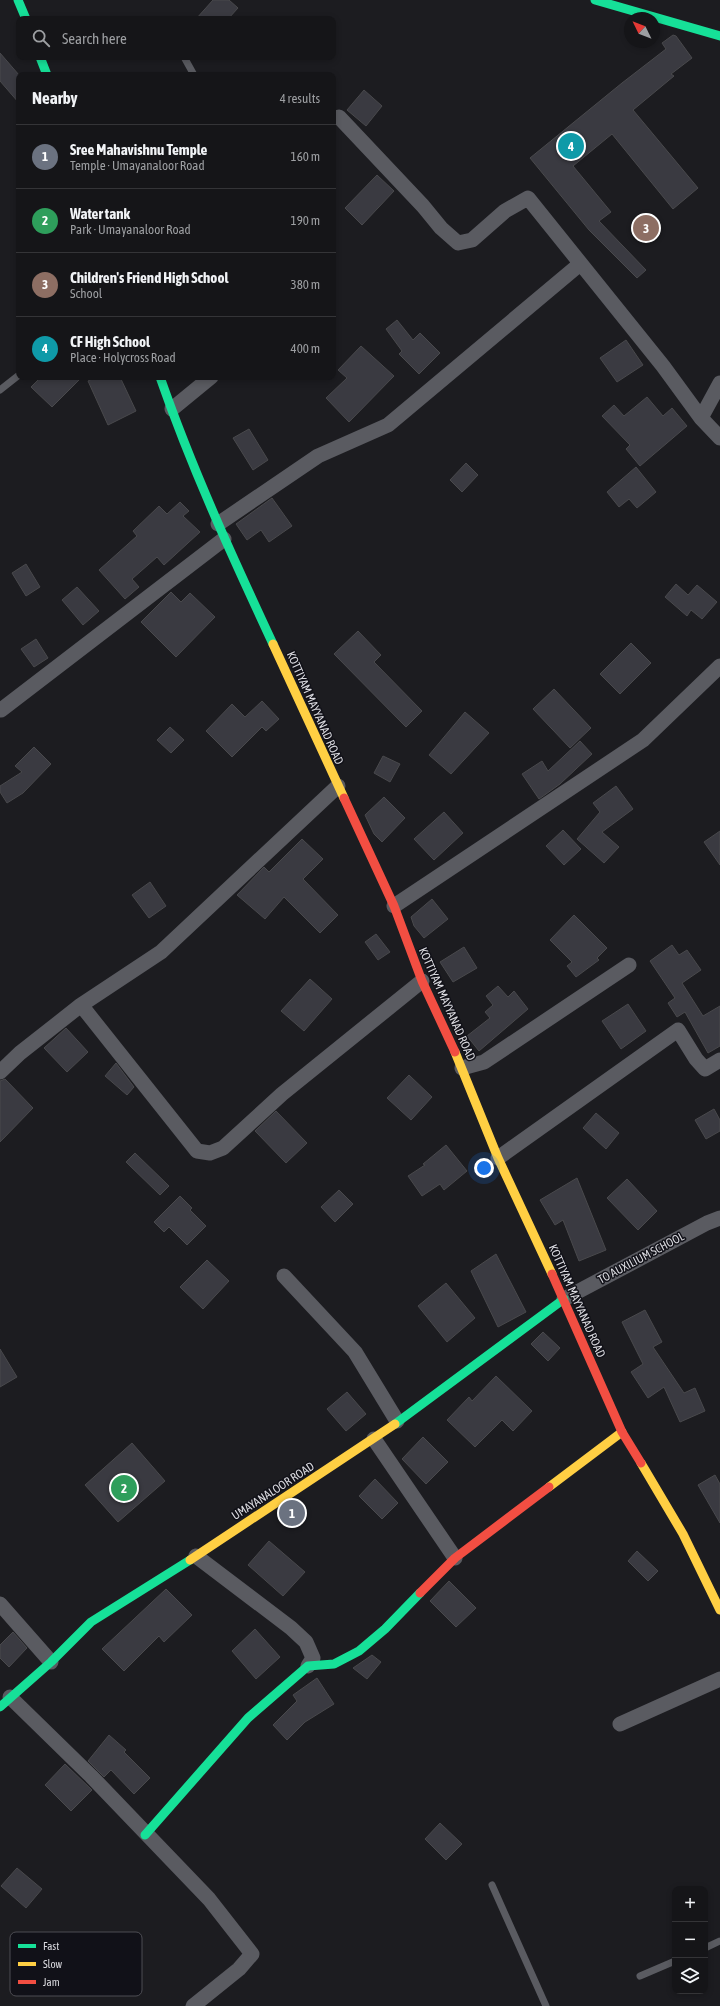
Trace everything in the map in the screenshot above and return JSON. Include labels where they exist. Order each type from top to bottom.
[{"type":"main road","points":[[18,0],[25,16]]},
{"type":"main road","points":[[595,0],[720,36]]},
{"type":"main road","points":[[41,60],[46,72]]},
{"type":"main road","name":"KOTTIYAM MAYYANAD ROAD","points":[[161,380],[182,440],[224,539],[394,906],[422,981],[462,1068],[498,1158],[564,1299],[622,1432],[683,1534],[720,1610]]},
{"type":"main road","name":"UMAYANALOOR ROAD","points":[[5,1702],[51,1662],[91,1622],[196,1556],[374,1439],[564,1299]]},
{"type":"main road","points":[[145,1834],[248,1718],[308,1666],[334,1664],[359,1651],[385,1629],[455,1558],[622,1432]]},
{"type":"street","points":[[340,118],[423,206],[441,228],[458,243],[472,240],[505,211],[528,198],[663,366],[710,406],[720,438]]},
{"type":"street","points":[[218,524],[318,456],[388,424],[580,264]]},
{"type":"street","points":[[172,409],[207,380]]},
{"type":"street","points":[[710,406],[720,383]]},
{"type":"street","points":[[1,710],[224,539]]},
{"type":"street","points":[[394,906],[643,740],[720,666]]},
{"type":"street","points":[[0,1072],[20,1053],[82,1005],[161,952],[338,786]]},
{"type":"street","points":[[462,1068],[484,1062],[630,965]]},
{"type":"street","points":[[82,1005],[197,1151],[210,1153],[224,1148],[282,1094],[422,981]]},
{"type":"street","points":[[498,1158],[678,1030],[696,1060],[705,1068],[720,1060]]},
{"type":"street","name":"TO AUXILIUM SCHOOL","points":[[564,1299],[720,1218]]},
{"type":"street","points":[[284,1276],[355,1352],[397,1421]]},
{"type":"street","points":[[374,1439],[455,1558]]},
{"type":"street","points":[[196,1556],[306,1642],[313,1658],[308,1666]]},
{"type":"street","points":[[0,1604],[51,1662]]},
{"type":"street","points":[[620,1724],[720,1679]]},
{"type":"street","points":[[5,1702],[91,1776],[209,1900],[252,1954],[239,1969],[193,2006]]},
{"type":"lane","points":[[186,60],[192,72]]},
{"type":"lane","points":[[0,390],[16,377]]},
{"type":"lane","points":[[492,1885],[546,2006]]},
{"type":"lane","points":[[708,1947],[720,1941]]},
{"type":"lane","points":[[640,1976],[672,1962]]},
{"type":"building","points":[[213,0],[229,0],[238,8],[231,16],[199,16]]},
{"type":"building","points":[[673,35],[676,36],[692,58],[671,74],[674,76],[633,110],[698,188],[673,209],[612,134],[573,166],[611,212],[599,221],[646,270],[637,278],[589,230],[530,158],[666,49],[662,43]]},
{"type":"building","points":[[0,53],[16,72],[16,100],[0,81]]},
{"type":"building","points":[[364,90],[382,106],[366,126],[347,110]]},
{"type":"building","points":[[377,175],[394,191],[362,225],[345,208]]},
{"type":"building","points":[[397,320],[413,340],[420,333],[440,353],[419,374],[399,354],[402,351],[386,329]]},
{"type":"building","points":[[626,340],[643,365],[617,382],[600,358]]},
{"type":"building","points":[[361,346],[394,376],[349,422],[326,398],[347,378],[338,370]]},
{"type":"building","points":[[38,380],[79,380],[52,407],[31,387]]},
{"type":"building","points":[[121,380],[136,411],[108,425],[88,381]]},
{"type":"building","points":[[647,397],[663,416],[672,408],[687,426],[640,466],[626,449],[630,445],[602,416],[614,405],[624,416]]},
{"type":"building","points":[[249,429],[268,460],[253,470],[233,438]]},
{"type":"building","points":[[466,463],[478,475],[462,492],[450,480]]},
{"type":"building","points":[[636,467],[656,492],[637,508],[629,499],[619,507],[607,492]]},
{"type":"building","points":[[272,498],[292,526],[269,542],[261,530],[247,540],[236,524]]},
{"type":"building","points":[[180,502],[189,511],[183,516],[200,532],[164,565],[157,557],[132,579],[139,587],[125,599],[99,570],[137,536],[133,531],[159,506],[167,514]]},
{"type":"building","points":[[26,564],[40,587],[26,596],[12,573]]},
{"type":"building","points":[[676,584],[688,595],[697,585],[717,602],[702,619],[691,610],[687,616],[665,597]]},
{"type":"building","points":[[77,587],[99,611],[83,625],[62,600]]},
{"type":"building","points":[[171,592],[181,602],[190,593],[215,617],[176,657],[141,622]]},
{"type":"building","points":[[358,631],[381,655],[374,662],[422,711],[406,727],[334,654]]},
{"type":"building","points":[[36,639],[48,658],[34,667],[21,649]]},
{"type":"building","points":[[631,643],[651,663],[620,694],[600,674]]},
{"type":"building","points":[[554,689],[591,728],[570,748],[533,709]]},
{"type":"building","points":[[262,701],[279,719],[266,731],[262,727],[232,757],[206,731],[232,704],[245,717]]},
{"type":"building","points":[[465,712],[489,733],[451,774],[429,755]]},
{"type":"building","points":[[170,727],[184,740],[171,753],[157,740]]},
{"type":"building","points":[[580,741],[592,754],[560,784],[539,799],[522,774],[542,761],[548,771]]},
{"type":"building","points":[[34,747],[51,764],[23,793],[7,803],[0,792],[0,786],[22,772],[15,766]]},
{"type":"building","points":[[383,756],[400,764],[390,782],[374,773]]},
{"type":"building","points":[[616,786],[633,809],[602,832],[619,847],[604,863],[577,839],[600,812],[593,803]]},
{"type":"building","points":[[384,797],[405,818],[382,842],[374,834],[365,815]]},
{"type":"building","points":[[444,812],[463,833],[434,860],[414,839]]},
{"type":"building","points":[[563,830],[581,849],[564,865],[546,846]]},
{"type":"building","points":[[720,831],[720,865],[704,842]]},
{"type":"building","points":[[302,839],[323,859],[303,879],[338,915],[320,933],[284,897],[265,919],[237,895],[264,867],[269,872]]},
{"type":"building","points":[[150,882],[166,906],[149,918],[132,895]]},
{"type":"building","points":[[432,899],[448,919],[424,938],[414,926],[411,917]]},
{"type":"building","points":[[574,915],[607,948],[597,958],[599,960],[576,977],[567,966],[572,962],[550,940]]},
{"type":"building","points":[[376,934],[390,952],[378,960],[365,942]]},
{"type":"building","points":[[672,945],[679,955],[687,950],[701,970],[682,983],[703,1016],[720,1006],[720,1046],[708,1053],[685,1012],[677,1017],[668,1003],[675,998],[650,961]]},
{"type":"building","points":[[464,947],[477,968],[453,982],[440,962]]},
{"type":"building","points":[[310,979],[332,999],[304,1031],[281,1011]]},
{"type":"building","points":[[498,986],[508,997],[514,991],[528,1009],[479,1051],[467,1036],[490,1018],[485,1012],[493,1005],[486,996]]},
{"type":"building","points":[[628,1004],[646,1031],[621,1049],[602,1021]]},
{"type":"building","points":[[66,1028],[88,1052],[67,1072],[44,1048]]},
{"type":"building","points":[[116,1063],[134,1087],[127,1095],[105,1076]]},
{"type":"building","points":[[409,1075],[432,1097],[411,1120],[387,1098]]},
{"type":"building","points":[[5,1079],[33,1108],[0,1142],[0,1081]]},
{"type":"building","points":[[714,1109],[720,1120],[720,1131],[706,1139],[695,1120]]},
{"type":"building","points":[[276,1111],[307,1143],[286,1163],[255,1131]]},
{"type":"building","points":[[596,1113],[619,1133],[606,1149],[583,1128]]},
{"type":"building","points":[[446,1145],[467,1171],[444,1190],[440,1184],[422,1196],[408,1176],[425,1165],[423,1164]]},
{"type":"building","points":[[135,1153],[169,1186],[160,1195],[126,1162]]},
{"type":"building","points":[[577,1178],[606,1250],[579,1261],[563,1220],[555,1225],[540,1200]]},
{"type":"building","points":[[627,1179],[657,1211],[638,1230],[607,1198]]},
{"type":"building","points":[[339,1190],[353,1204],[335,1222],[321,1207]]},
{"type":"building","points":[[180,1196],[192,1208],[190,1210],[206,1226],[187,1245],[169,1227],[164,1232],[154,1222]]},
{"type":"building","points":[[496,1254],[526,1312],[498,1327],[471,1271]]},
{"type":"building","points":[[207,1260],[229,1281],[203,1309],[180,1287]]},
{"type":"building","points":[[446,1283],[475,1318],[447,1342],[418,1306]]},
{"type":"building","points":[[645,1310],[662,1342],[653,1347],[684,1393],[695,1388],[705,1411],[680,1422],[664,1387],[648,1398],[631,1372],[643,1364],[622,1322]]},
{"type":"building","points":[[543,1332],[560,1348],[548,1361],[531,1344]]},
{"type":"building","points":[[0,1349],[17,1377],[0,1387]]},
{"type":"building","points":[[496,1376],[532,1411],[513,1431],[502,1420],[475,1447],[447,1420],[469,1397],[472,1401]]},
{"type":"building","points":[[347,1392],[366,1414],[346,1431],[327,1409]]},
{"type":"building","points":[[423,1437],[448,1462],[426,1484],[402,1459]]},
{"type":"building","points":[[132,1443],[165,1481],[118,1522],[85,1485]]},
{"type":"building","points":[[715,1475],[720,1484],[720,1523],[698,1485]]},
{"type":"building","points":[[375,1479],[398,1503],[382,1519],[359,1496]]},
{"type":"building","points":[[269,1541],[305,1572],[283,1596],[248,1565]]},
{"type":"building","points":[[637,1551],[658,1571],[648,1581],[628,1561]]},
{"type":"building","points":[[449,1581],[476,1608],[456,1627],[430,1601]]},
{"type":"building","points":[[166,1589],[192,1615],[164,1642],[159,1636],[124,1671],[102,1649]]},
{"type":"building","points":[[255,1629],[280,1657],[256,1679],[232,1651]]},
{"type":"building","points":[[13,1632],[27,1648],[9,1667],[0,1658],[0,1645]]},
{"type":"building","points":[[372,1655],[381,1662],[367,1679],[353,1668]]},
{"type":"building","points":[[317,1678],[334,1704],[305,1722],[287,1740],[273,1725],[297,1701],[293,1695]]},
{"type":"building","points":[[109,1735],[126,1750],[124,1752],[150,1778],[134,1794],[111,1770],[104,1777],[88,1761]]},
{"type":"building","points":[[65,1764],[92,1790],[71,1811],[45,1785]]},
{"type":"building","points":[[440,1823],[462,1844],[446,1860],[425,1839]]},
{"type":"building","points":[[17,1868],[42,1889],[26,1908],[1,1886]]},
{"type":"traffic: fast","points":[[18,0],[25,16]]},
{"type":"traffic: fast","points":[[595,0],[720,36]]},
{"type":"traffic: fast","points":[[41,60],[46,72]]},
{"type":"traffic: fast","points":[[161,380],[199,479],[273,644]]},
{"type":"traffic: fast","points":[[395,1424],[564,1299]]},
{"type":"traffic: fast","points":[[0,1707],[51,1662],[91,1622],[190,1560]]},
{"type":"traffic: fast","points":[[145,1835],[248,1718],[308,1666],[334,1664],[359,1651],[385,1629],[420,1593]]},
{"type":"traffic: slow","points":[[273,644],[344,798]]},
{"type":"traffic: slow","points":[[455,1052],[498,1158],[552,1274]]},
{"type":"traffic: slow","points":[[190,1560],[395,1424]]},
{"type":"traffic: slow","points":[[549,1487],[622,1432]]},
{"type":"traffic: slow","points":[[641,1463],[683,1534],[720,1610]]},
{"type":"traffic: jam","points":[[344,798],[394,906],[422,981],[455,1052]]},
{"type":"traffic: jam","points":[[552,1274],[622,1432],[641,1463]]},
{"type":"traffic: jam","points":[[420,1593],[455,1558],[549,1487]]},
{"type":"place","name":"CF High School","points":[[571,146]]},
{"type":"place","name":"Children's Friend High School","points":[[646,228]]},
{"type":"place","name":"Water tank","points":[[124,1488]]},
{"type":"place","name":"Sree Mahavishnu Temple","points":[[292,1513]]}]
